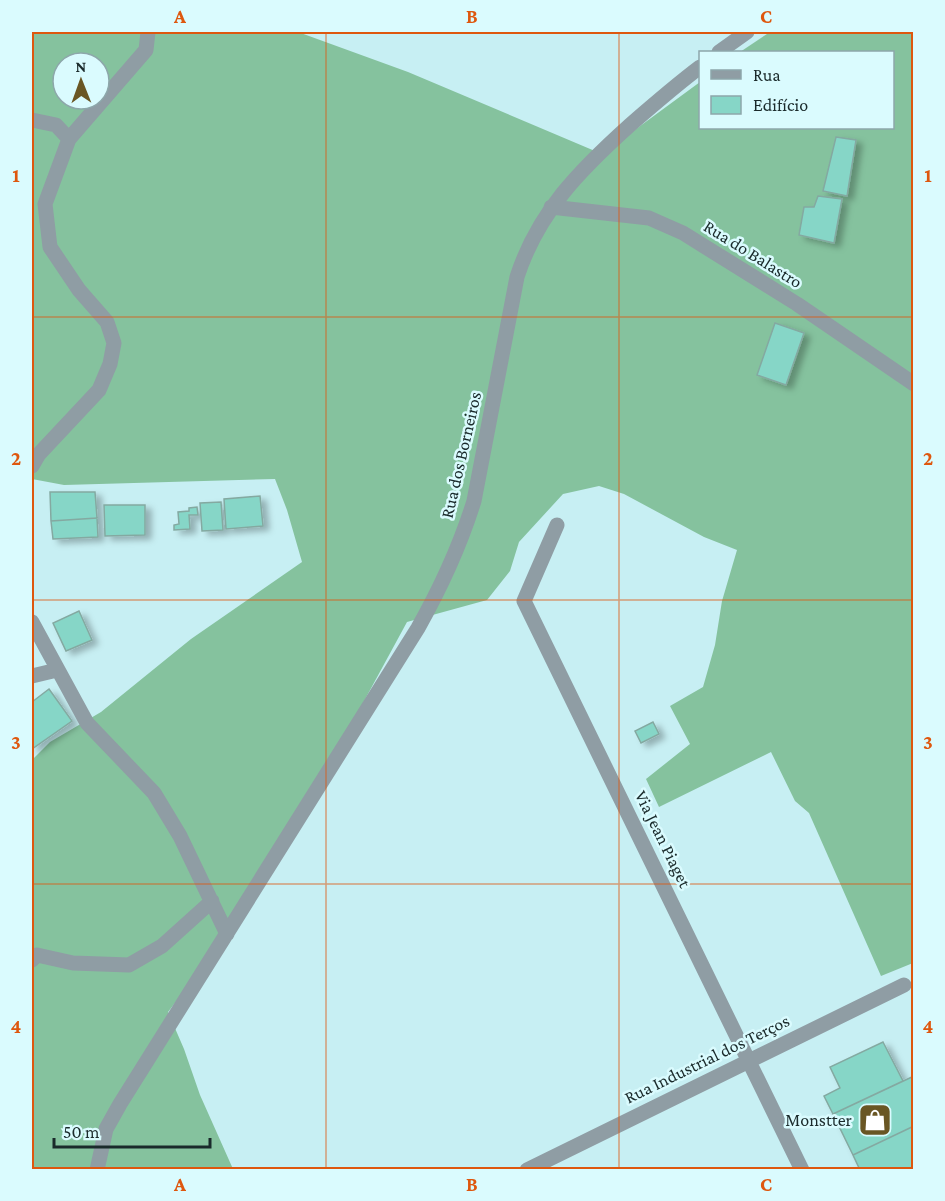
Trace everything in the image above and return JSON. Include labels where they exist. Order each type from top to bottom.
[{"type":"street","points":[[32,466],[39,454],[99,390],[110,364],[114,343],[107,322],[79,290],[50,247],[45,204],[69,139],[146,50],[148,32]]},
{"type":"street","points":[[720,51],[747,32]]},
{"type":"street","name":"Rua dos Borneiros","points":[[96,1170],[106,1129],[418,628],[445,579],[474,501],[517,278],[525,252],[551,207],[593,159],[699,68]]},
{"type":"street","points":[[32,120],[56,125],[69,139]]},
{"type":"street","name":"Rua do Balastro","points":[[551,207],[649,218],[683,233],[797,304],[914,384]]},
{"type":"street","name":"Via Jean Piaget","points":[[557,525],[524,601],[802,1170]]},
{"type":"street","points":[[32,622],[87,723],[154,793],[180,836],[227,934]]},
{"type":"street","points":[[32,676],[57,670]]},
{"type":"street","points":[[32,960],[37,955],[73,963],[129,965],[162,946],[212,901]]},
{"type":"street","name":"Rua Industrial dos Terços","points":[[527,1170],[903,985]]},
{"type":"green space","points":[[32,32],[298,32],[408,72],[602,154],[699,83],[699,129],[894,129],[894,51],[742,51],[770,32],[913,32],[913,963],[881,976],[809,813],[795,801],[771,752],[659,807],[646,779],[690,744],[670,706],[703,687],[715,645],[722,601],[737,550],[704,537],[624,494],[599,486],[563,494],[519,542],[510,571],[487,600],[407,622],[262,889],[168,1012],[200,1095],[233,1169],[32,1169],[32,760],[50,742],[101,712],[191,639],[302,562],[287,510],[275,479],[64,485],[32,479]]},
{"type":"building","points":[[836,137],[856,140],[847,196],[823,191]]},
{"type":"building","points":[[818,196],[842,199],[834,243],[799,235],[804,207],[814,207]]},
{"type":"building","points":[[775,323],[804,333],[786,385],[757,375]]},
{"type":"building","points":[[50,492],[95,492],[97,518],[51,521]]},
{"type":"building","points":[[260,496],[263,526],[226,529],[224,499]]},
{"type":"building","points":[[221,502],[223,530],[202,531],[200,503]]},
{"type":"building","points":[[104,505],[145,505],[145,535],[105,536]]},
{"type":"building","points":[[197,507],[198,515],[189,515],[190,529],[174,530],[174,525],[179,524],[178,512],[189,511],[189,508]]},
{"type":"building","points":[[97,518],[98,537],[53,539],[51,521]]},
{"type":"building","points":[[79,611],[92,640],[66,651],[53,623]]},
{"type":"building","points":[[49,689],[72,721],[32,749],[32,702]]},
{"type":"building","points":[[653,722],[659,734],[641,743],[635,731]]},
{"type":"building","points":[[883,1042],[903,1081],[833,1114],[824,1096],[840,1088],[830,1067]]},
{"type":"building","name":"Monstter","points":[[914,1076],[914,1126],[853,1155],[833,1114]]},
{"type":"building","points":[[914,1126],[914,1170],[860,1170],[853,1155]]},
{"type":"place","name":"Monstter","points":[[875,1120]]}]
